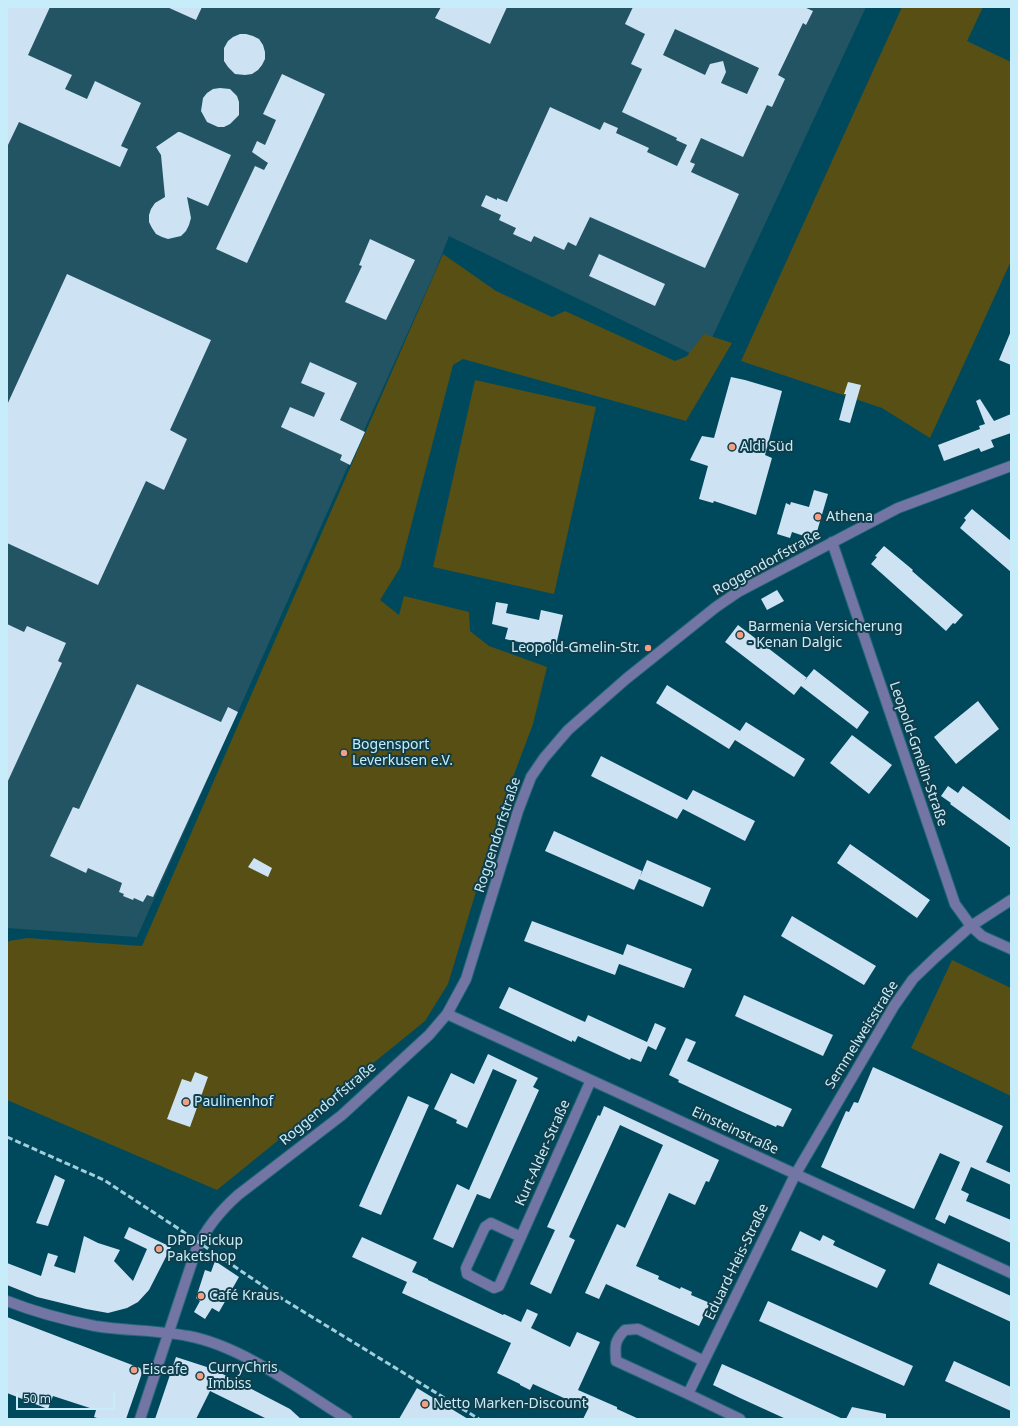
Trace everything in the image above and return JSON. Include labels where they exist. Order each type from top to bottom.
[{"type":"street","name":"Roggendorfstraße","points":[[140,1419],[199,1243],[222,1209],[342,1115],[429,1035],[447,1014],[466,979],[518,811],[531,777],[561,737],[626,679],[716,607],[738,592],[898,508],[1011,466]]},
{"type":"street","name":"Leopold-Gmelin-Straße","points":[[832,542],[955,904],[971,926],[982,936],[1011,949]]},
{"type":"street","name":"Semmelweisstraße","points":[[795,1175],[864,1055],[894,1006],[913,979],[971,926],[1011,900]]},
{"type":"street","name":"Einsteinstraße","points":[[447,1014],[1011,1273]]},
{"type":"street","name":"Kurt-Alder-Straße","points":[[521,1237],[491,1223],[485,1227],[466,1268],[466,1274],[494,1288],[499,1286],[521,1237],[591,1080]]},
{"type":"street","name":"Eduard-Heis-Straße","points":[[688,1394],[795,1175]]},
{"type":"street","points":[[7,1301],[27,1309],[95,1326],[189,1336],[221,1346],[250,1360],[346,1419]]},
{"type":"street","points":[[704,1361],[638,1330],[625,1330],[618,1338],[615,1346],[616,1361],[740,1419]]},
{"type":"shaded area","points":[[7,7],[866,7],[702,359],[449,236],[434,274],[137,937],[7,928]]},
{"type":"shaded area","points":[[902,7],[983,7],[967,41],[1011,62],[1011,261],[930,438],[882,408],[741,361]]},
{"type":"shaded area","points":[[443,254],[496,291],[552,317],[565,311],[675,361],[687,356],[704,334],[732,343],[686,421],[463,359],[453,365],[400,568],[380,600],[399,615],[404,596],[469,612],[470,631],[489,646],[547,667],[533,724],[501,809],[448,984],[425,1021],[217,1190],[7,1100],[7,944],[9,941],[27,938],[142,946]]},
{"type":"shaded area","points":[[475,380],[596,407],[554,594],[433,567]]},
{"type":"shaded area","points":[[952,960],[1011,988],[1011,1096],[911,1048]]},
{"type":"building","points":[[7,7],[50,7],[28,55],[72,75],[65,89],[87,99],[95,81],[141,103],[121,146],[128,149],[120,167],[19,122],[7,147]]},
{"type":"building","points":[[167,7],[202,7],[196,20]]},
{"type":"building","points":[[441,7],[507,7],[490,44],[435,18]]},
{"type":"building","points":[[633,7],[804,7],[813,11],[806,25],[803,23],[778,75],[785,79],[772,107],[767,105],[743,157],[701,138],[690,162],[695,164],[691,172],[739,194],[705,268],[590,217],[576,246],[568,242],[564,250],[534,236],[531,242],[513,234],[516,228],[499,220],[501,215],[481,206],[486,195],[497,200],[497,198],[507,202],[550,107],[600,130],[604,122],[618,128],[616,133],[649,148],[647,152],[677,166],[687,145],[676,140],[677,138],[622,112],[642,69],[631,64],[645,34],[625,24]],"holes":[[[675,29],[759,68],[747,94],[721,83],[726,72],[723,61],[710,64],[705,75],[663,55]]]},
{"type":"building","points":[[240,34],[253,36],[259,39],[263,45],[265,59],[258,70],[252,74],[235,74],[224,61],[224,48],[228,41]]},
{"type":"building","points":[[282,74],[325,94],[247,263],[216,249],[255,166],[264,170],[268,163],[252,152],[257,141],[265,145],[276,120],[263,114]]},
{"type":"building","points":[[213,89],[230,89],[237,96],[239,102],[239,115],[230,124],[224,127],[218,127],[207,122],[201,111],[203,98],[207,93]]},
{"type":"building","points":[[178,132],[231,155],[208,206],[187,197],[191,218],[189,225],[181,236],[168,239],[156,234],[149,222],[149,215],[155,203],[165,197],[161,155],[156,147]]},
{"type":"building","points":[[370,239],[415,260],[386,320],[345,302],[362,266],[359,265]]},
{"type":"building","points":[[599,254],[665,284],[655,306],[589,276]]},
{"type":"building","points":[[67,274],[211,340],[170,430],[187,439],[164,490],[146,481],[98,585],[7,543],[7,405]]},
{"type":"building","points":[[1011,331],[1011,365],[999,360]]},
{"type":"building","points":[[310,362],[357,383],[340,420],[365,432],[350,465],[340,460],[342,455],[281,427],[290,407],[314,417],[325,393],[301,383]]},
{"type":"building","name":"Aldi Süd","points":[[731,377],[782,391],[765,455],[772,458],[756,515],[714,501],[713,503],[699,499],[708,466],[690,460],[702,436],[714,438]]},
{"type":"building","points":[[848,382],[861,385],[850,423],[839,420]]},
{"type":"building","points":[[980,399],[994,421],[1011,414],[1011,433],[991,440],[994,447],[981,452],[979,448],[944,461],[938,445],[980,429],[979,426],[985,424],[976,401]]},
{"type":"building","points":[[814,490],[828,494],[816,535],[808,533],[807,537],[792,532],[790,538],[777,534],[786,503],[790,505],[791,502],[809,507]]},
{"type":"building","points":[[972,509],[1011,541],[1011,572],[960,528],[966,520],[964,518]]},
{"type":"building","points":[[884,546],[963,615],[955,624],[953,623],[946,631],[871,564],[877,557],[875,556]]},
{"type":"building","points":[[777,590],[784,601],[767,610],[761,599]]},
{"type":"building","points":[[496,602],[508,604],[506,613],[539,620],[541,610],[563,615],[554,654],[532,649],[533,645],[505,639],[508,628],[492,624]]},
{"type":"building","points":[[7,624],[24,632],[27,626],[66,643],[58,661],[62,663],[7,783]]},
{"type":"building","points":[[738,625],[807,678],[814,669],[869,712],[857,729],[801,686],[794,695],[725,642]]},
{"type":"building","points":[[137,684],[221,722],[228,707],[238,712],[153,897],[147,895],[143,902],[134,898],[133,900],[123,896],[124,894],[119,892],[122,883],[88,868],[86,873],[50,856],[73,807],[79,809]]},
{"type":"building","points":[[667,685],[740,731],[746,722],[805,759],[794,777],[735,740],[729,749],[656,703]]},
{"type":"building","points":[[978,701],[999,729],[956,764],[934,737]]},
{"type":"building","points":[[852,735],[892,765],[869,794],[830,763]]},
{"type":"building","points":[[601,756],[687,800],[693,790],[755,821],[745,841],[683,809],[677,819],[591,776]]},
{"type":"building","points":[[948,786],[958,793],[963,786],[1011,821],[1011,848],[941,796]]},
{"type":"building","points":[[554,831],[642,871],[640,877],[647,860],[711,888],[703,907],[639,879],[634,890],[545,851]]},
{"type":"building","points":[[850,844],[930,900],[917,918],[837,863]]},
{"type":"building","points":[[254,858],[272,868],[268,877],[248,867]]},
{"type":"building","points":[[792,916],[876,966],[864,985],[781,936]]},
{"type":"building","points":[[532,921],[623,955],[627,944],[692,969],[684,988],[619,964],[615,975],[524,941]]},
{"type":"building","points":[[509,987],[585,1022],[588,1015],[647,1042],[655,1023],[666,1028],[656,1050],[648,1046],[641,1062],[631,1058],[630,1060],[578,1036],[575,1042],[572,1040],[572,1042],[499,1008]]},
{"type":"building","points":[[744,995],[833,1035],[823,1056],[735,1016]]},
{"type":"building","points":[[686,1038],[696,1042],[687,1061],[792,1109],[783,1127],[777,1125],[776,1127],[736,1109],[678,1082],[679,1080],[669,1075]]},
{"type":"building","points":[[488,1054],[538,1078],[533,1087],[539,1090],[490,1199],[477,1194],[453,1248],[433,1239],[457,1184],[469,1190],[517,1080],[493,1069],[467,1128],[456,1123],[457,1120],[434,1109],[451,1073],[474,1084]]},
{"type":"building","points":[[873,1067],[1003,1126],[986,1162],[1011,1173],[1011,1185],[971,1167],[961,1190],[969,1194],[966,1201],[1011,1220],[1011,1243],[949,1215],[945,1224],[935,1219],[960,1162],[940,1153],[914,1209],[821,1167],[846,1111],[849,1112],[854,1102],[858,1103]]},
{"type":"building","name":"Paulinenhof","points":[[195,1072],[208,1077],[190,1127],[167,1119],[182,1079],[191,1082]]},
{"type":"building","points":[[408,1096],[429,1105],[381,1215],[359,1206]]},
{"type":"building","points":[[604,1106],[719,1160],[709,1182],[706,1181],[695,1205],[669,1193],[636,1266],[659,1276],[658,1279],[680,1289],[681,1287],[692,1292],[691,1295],[710,1303],[699,1326],[606,1284],[599,1299],[585,1293],[617,1224],[625,1228],[663,1145],[620,1125],[569,1237],[575,1240],[551,1294],[530,1284],[555,1230],[547,1227],[598,1115],[600,1116]]},
{"type":"building","points":[[55,1175],[65,1180],[48,1226],[36,1223]]},
{"type":"building","points":[[129,1227],[171,1247],[149,1290],[138,1302],[127,1308],[108,1313],[86,1309],[37,1297],[7,1285],[7,1263],[41,1276],[48,1253],[58,1256],[54,1266],[75,1273],[84,1236],[98,1243],[120,1250],[114,1261],[133,1281],[147,1249],[124,1238]]},
{"type":"building","points":[[800,1231],[820,1241],[823,1235],[835,1241],[833,1245],[886,1270],[877,1288],[791,1250]]},
{"type":"building","points":[[362,1237],[417,1262],[412,1272],[503,1315],[504,1314],[521,1322],[527,1309],[538,1314],[531,1328],[570,1347],[577,1332],[600,1342],[578,1390],[617,1407],[617,1409],[639,1419],[583,1419],[588,1409],[533,1384],[530,1390],[497,1373],[511,1343],[402,1293],[407,1282],[352,1257]]},
{"type":"building","points":[[215,1261],[239,1277],[219,1312],[212,1308],[205,1319],[194,1312],[200,1301],[196,1298],[205,1270],[211,1272]]},
{"type":"building","points":[[938,1263],[1011,1296],[1011,1322],[929,1284]]},
{"type":"building","points":[[768,1301],[913,1366],[904,1386],[759,1321]]},
{"type":"building","points":[[7,1317],[140,1368],[142,1373],[126,1419],[100,1419],[94,1417],[96,1410],[53,1396],[48,1409],[7,1393]]},
{"type":"building","points":[[176,1357],[213,1369],[290,1409],[301,1419],[267,1419],[210,1391],[196,1419],[155,1419]]},
{"type":"building","points":[[954,1361],[1011,1387],[1011,1411],[945,1381]]},
{"type":"building","points":[[722,1364],[843,1419],[786,1419],[713,1385]]},
{"type":"building","name":"Netto Marken-Discount","points":[[417,1388],[468,1419],[399,1419]]},
{"type":"building","points":[[852,1407],[886,1414],[886,1419],[846,1419]]},
{"type":"railway","points":[[7,1137],[104,1180],[281,1298],[479,1419]]},
{"type":"place","name":"Aldi Süd","points":[[732,447]]},
{"type":"place","name":"Athena","points":[[818,517]]},
{"type":"place","name":"Barmenia Versicherung - Kenan Dalgic","points":[[740,635]]},
{"type":"place","name":"Leopold-Gmelin-Str.","points":[[648,648]]},
{"type":"place","name":"Bogensport Leverkusen e.V.","points":[[344,753]]},
{"type":"place","name":"Paulinenhof","points":[[186,1102]]},
{"type":"place","name":"DPD Pickup Paketshop","points":[[159,1249]]},
{"type":"place","name":"Café Kraus","points":[[201,1296]]},
{"type":"place","name":"Eiscafe","points":[[134,1370]]},
{"type":"place","name":"CurryChris Imbiss","points":[[200,1376]]},
{"type":"place","name":"Netto Marken-Discount","points":[[425,1404]]}]
